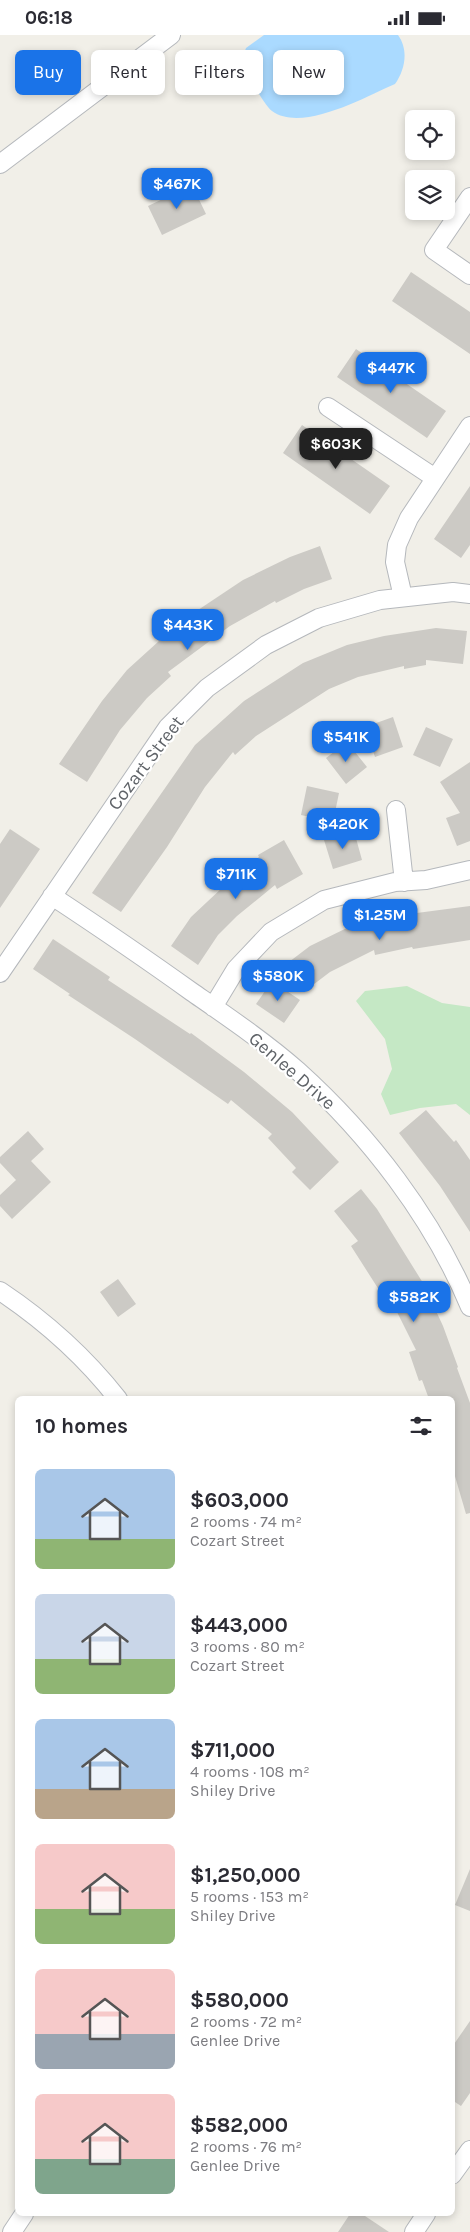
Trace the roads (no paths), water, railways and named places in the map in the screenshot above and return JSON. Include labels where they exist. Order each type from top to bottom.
[{"type":"street","points":[[0,164],[171,35]]},
{"type":"street","points":[[470,197],[434,249],[470,275]]},
{"type":"street","points":[[328,407],[435,478]]},
{"type":"street","points":[[403,597],[395,562],[397,545],[409,518],[470,426]]},
{"type":"street","name":"Cozart Street","points":[[0,973],[168,727],[207,688],[266,645],[319,618],[380,600],[453,592],[470,594]]},
{"type":"street","points":[[396,810],[404,882]]},
{"type":"street","points":[[213,1007],[236,969],[270,932],[324,900],[404,882],[426,880],[470,870]]},
{"type":"street","name":"Genlee Drive","points":[[52,896],[213,1007],[297,1070],[354,1127],[388,1168],[432,1233],[470,1307]]},
{"type":"street","points":[[0,1291],[53,1331],[84,1360],[115,1396]]},
{"type":"street","points":[[455,2171],[470,2150]]},
{"type":"street","points":[[12,2232],[23,2216]]},
{"type":"street","points":[[414,2232],[425,2216]]},
{"type":"water","points":[[264,35],[398,35],[405,53],[401,73],[395,84],[334,111],[300,118],[285,117],[269,108],[259,95],[263,95],[263,50],[245,50]]}]
